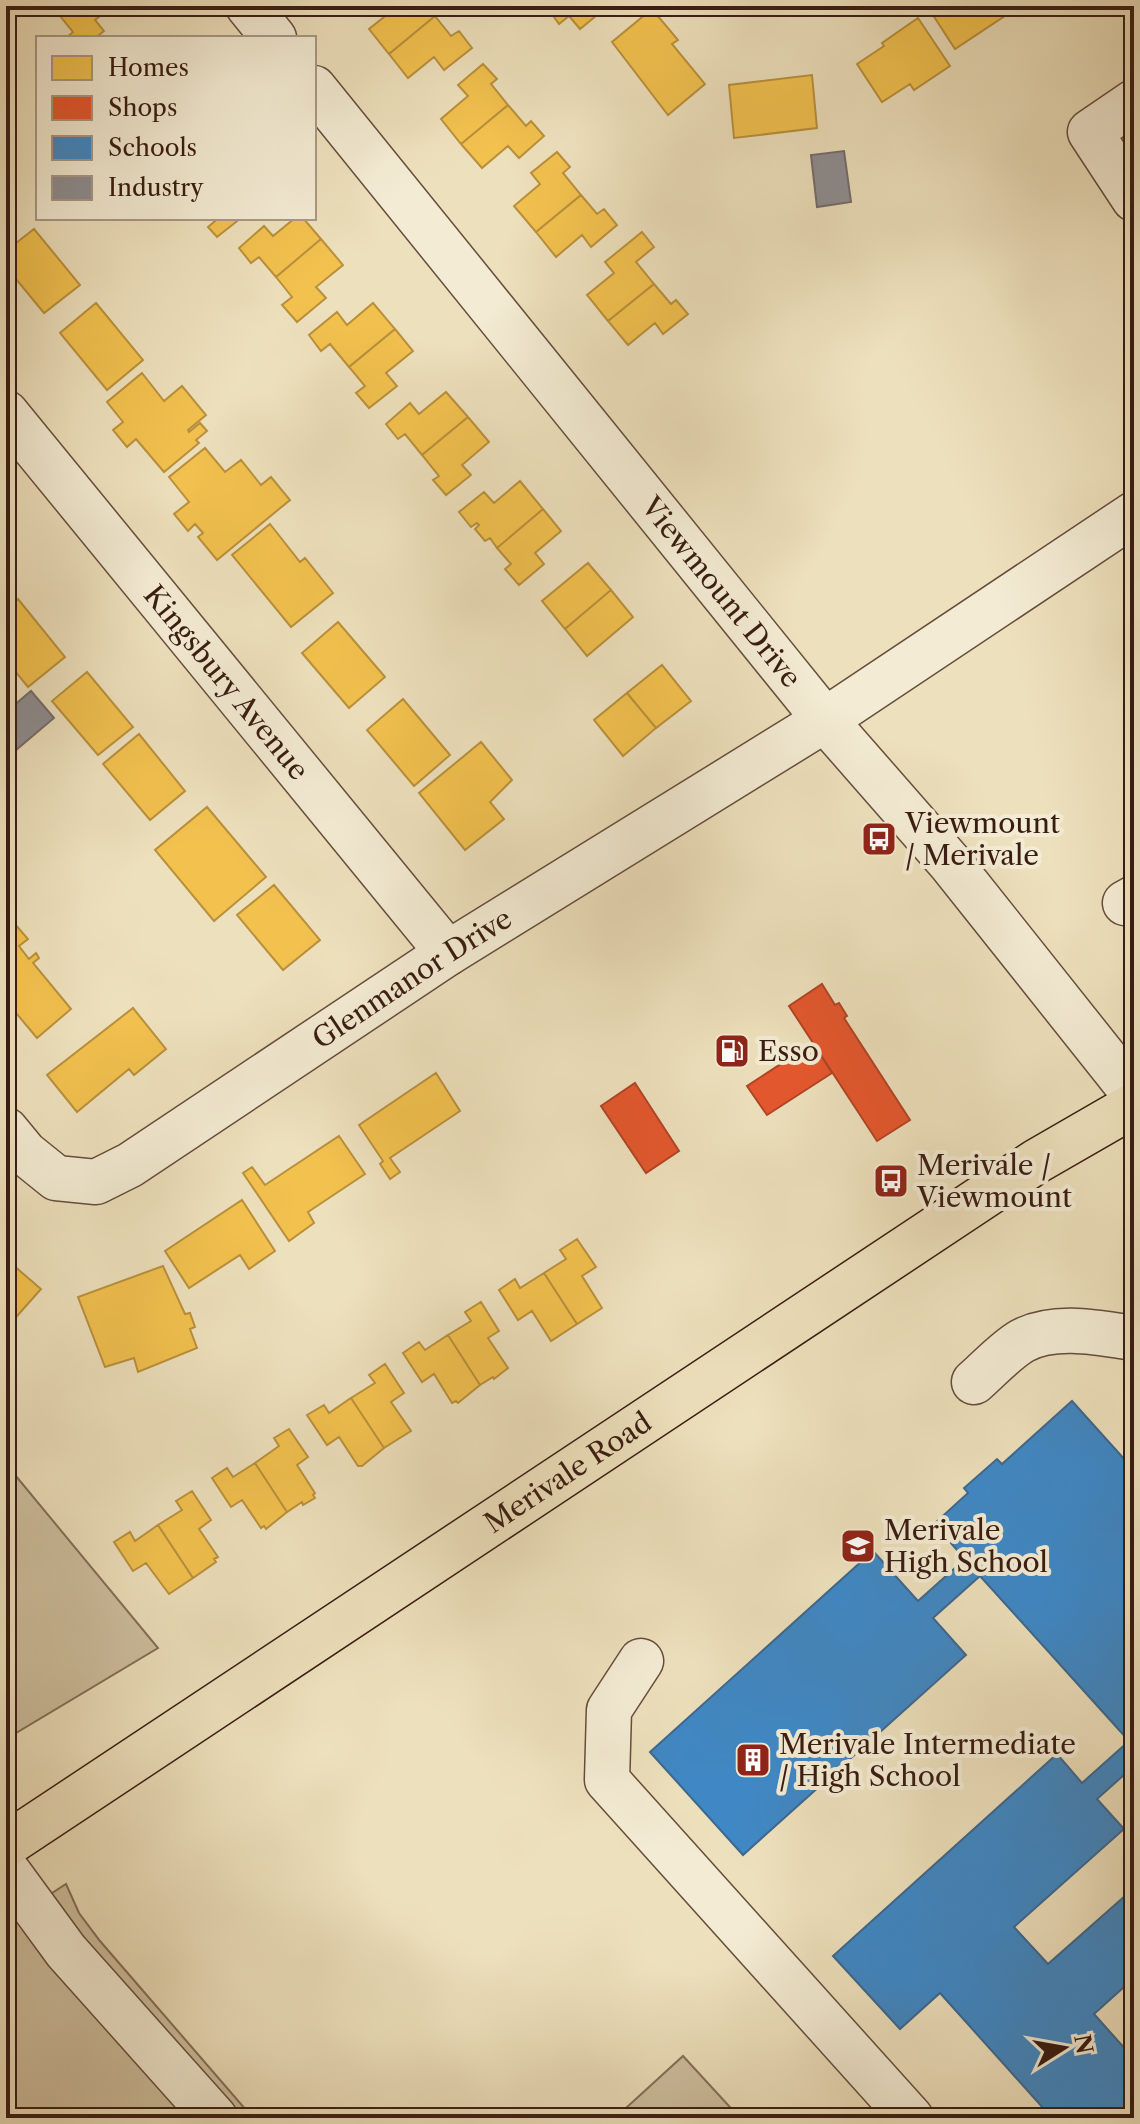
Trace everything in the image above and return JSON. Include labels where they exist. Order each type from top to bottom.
[{"type":"main road","name":"Merivale Road","points":[[6,1845],[1013,1177],[1134,1105]]},
{"type":"street","points":[[248,6],[272,36]]},
{"type":"street","name":"Viewmount Drive","points":[[316,90],[825,720],[951,864],[1134,1094]]},
{"type":"street","points":[[1134,102],[1090,132],[1134,199]]},
{"type":"street","name":"Kingsbury Avenue","points":[[6,413],[448,953]]},
{"type":"street","name":"Glenmanor Drive","points":[[6,1130],[25,1153],[56,1178],[96,1182],[130,1165],[448,953],[825,720],[1134,514]]},
{"type":"street","points":[[974,1382],[1023,1340],[1054,1332],[1090,1330],[1134,1338]]},
{"type":"street","points":[[641,1661],[609,1710],[607,1780],[911,2118]]},
{"type":"street","points":[[6,1869],[66,1951],[215,2118]]},
{"type":"shaded area","points":[[6,1464],[158,1648],[6,1739]]},
{"type":"shaded area","points":[[66,1884],[79,1913],[100,1941],[253,2118],[6,2118],[6,1923]]},
{"type":"shaded area","points":[[683,2056],[740,2118],[615,2118]]},
{"type":"building: Homes","points":[[62,6],[113,6],[95,20],[104,31],[98,36],[68,36],[73,32],[56,11]]},
{"type":"building: Homes","points":[[392,6],[427,6],[435,16],[389,54],[369,29],[394,9]]},
{"type":"building: Homes","points":[[561,6],[608,6],[580,29],[569,16],[559,24],[554,17],[563,9]]},
{"type":"building: Homes","points":[[939,6],[1020,6],[955,49],[931,12]]},
{"type":"building: Homes","points":[[652,9],[678,40],[672,44],[705,84],[668,115],[612,42]]},
{"type":"building: Homes","points":[[435,16],[451,36],[459,31],[472,48],[444,70],[434,57],[408,78],[389,54]]},
{"type":"building: Homes","points":[[918,18],[950,66],[914,90],[910,84],[882,102],[857,64]]},
{"type":"building: Homes","points":[[483,64],[497,79],[491,84],[508,105],[461,144],[441,119],[468,96],[458,85]]},
{"type":"building: Homes","points":[[812,75],[817,128],[734,138],[729,85]]},
{"type":"building: Homes","points":[[508,105],[526,126],[531,121],[544,136],[519,158],[508,146],[482,168],[461,144]]},
{"type":"building: Homes","points":[[557,152],[570,167],[563,173],[581,195],[536,232],[514,206],[540,184],[531,173]]},
{"type":"building: Homes","points":[[581,195],[597,214],[604,209],[617,225],[591,247],[582,235],[556,257],[536,232]]},
{"type":"building: Homes","points":[[238,220],[217,237],[208,227],[215,221]]},
{"type":"building: Homes","points":[[293,220],[305,220],[321,239],[276,277],[259,257],[251,263],[239,248],[264,226],[273,236]]},
{"type":"building: Homes","points":[[34,229],[80,285],[44,313],[6,267],[6,251]]},
{"type":"building: Homes","points":[[642,232],[654,247],[636,262],[654,284],[608,321],[587,295],[614,273],[605,262]]},
{"type":"building: Homes","points":[[321,239],[343,265],[316,287],[326,298],[297,322],[282,305],[292,297],[276,277]]},
{"type":"building: Homes","points":[[654,284],[671,304],[676,300],[688,314],[663,334],[655,323],[628,345],[608,321]]},
{"type":"building: Homes","points":[[96,303],[143,360],[107,390],[60,333]]},
{"type":"building: Homes","points":[[373,303],[395,329],[349,367],[330,344],[321,351],[309,335],[337,312],[347,325]]},
{"type":"building: Homes","points":[[395,329],[413,351],[386,373],[397,386],[369,408],[356,393],[365,386],[349,367]]},
{"type":"building: Homes","points":[[142,373],[164,401],[182,386],[206,415],[188,430],[200,423],[207,431],[196,440],[199,443],[164,472],[136,439],[127,447],[113,430],[123,422],[107,402]]},
{"type":"building: Homes","points":[[446,392],[468,417],[422,455],[405,434],[398,439],[386,424],[410,403],[419,414]]},
{"type":"building: Homes","points":[[468,417],[489,442],[462,465],[471,475],[446,495],[433,480],[439,476],[422,455]]},
{"type":"building: Homes","points":[[205,448],[225,472],[241,460],[261,485],[271,477],[290,500],[217,560],[198,537],[203,533],[195,524],[188,531],[174,514],[189,502],[169,477]]},
{"type":"building: Homes","points":[[520,481],[543,509],[497,548],[490,538],[485,541],[475,529],[479,525],[477,523],[471,527],[459,512],[484,492],[494,503]]},
{"type":"building: Homes","points":[[543,509],[561,531],[535,553],[544,564],[519,585],[505,569],[511,564],[497,548]]},
{"type":"building: Homes","points":[[270,524],[300,562],[305,558],[333,593],[291,627],[232,555]]},
{"type":"building: Homes","points":[[588,563],[611,590],[565,629],[542,601]]},
{"type":"building: Homes","points":[[611,590],[633,617],[587,656],[565,629]]},
{"type":"building: Homes","points":[[18,599],[65,657],[28,687],[6,660],[6,609]]},
{"type":"building: Homes","points":[[338,622],[385,677],[349,708],[302,653]]},
{"type":"building: Homes","points":[[662,665],[691,701],[656,728],[627,693]]},
{"type":"building: Homes","points":[[87,672],[133,727],[98,755],[52,701]]},
{"type":"building: Homes","points":[[627,693],[656,728],[623,756],[594,720]]},
{"type":"building: Homes","points":[[403,699],[450,755],[414,786],[367,730]]},
{"type":"building: Homes","points":[[139,734],[185,791],[150,820],[103,764]]},
{"type":"building: Homes","points":[[481,742],[512,780],[490,802],[504,819],[465,850],[419,793]]},
{"type":"building: Homes","points":[[207,807],[266,877],[214,921],[155,850]]},
{"type":"building: Homes","points":[[274,885],[320,940],[283,970],[237,915]]},
{"type":"building: Homes","points":[[14,923],[28,939],[19,946],[29,959],[36,953],[39,958],[33,963],[71,1009],[37,1038],[6,1001],[6,930]]},
{"type":"building: Homes","points":[[133,1008],[166,1049],[134,1075],[129,1069],[77,1112],[47,1075]]},
{"type":"building: Homes","points":[[436,1073],[460,1111],[390,1158],[400,1172],[390,1179],[380,1164],[383,1161],[359,1125]]},
{"type":"building: Homes","points":[[339,1136],[365,1174],[308,1212],[314,1223],[289,1241],[243,1173],[252,1167],[265,1185]]},
{"type":"building: Homes","points":[[242,1200],[275,1251],[249,1269],[240,1255],[189,1288],[165,1251]]},
{"type":"building: Homes","points":[[577,1239],[596,1267],[582,1276],[602,1308],[577,1324],[544,1273],[566,1259],[560,1250]]},
{"type":"building: Homes","points":[[6,1259],[41,1289],[10,1324],[6,1320]]},
{"type":"building: Homes","points":[[163,1266],[185,1314],[190,1313],[195,1327],[190,1329],[197,1348],[138,1372],[134,1358],[105,1367],[78,1297]]},
{"type":"building: Homes","points":[[544,1273],[577,1324],[551,1341],[532,1311],[518,1320],[499,1290],[515,1279],[520,1288]]},
{"type":"building: Homes","points":[[481,1302],[499,1331],[488,1338],[508,1368],[480,1385],[448,1335],[471,1321],[465,1312]]},
{"type":"building: Homes","points":[[448,1335],[480,1385],[458,1403],[452,1403],[434,1374],[422,1382],[403,1353],[419,1342],[425,1350]]},
{"type":"building: Homes","points":[[385,1364],[404,1393],[391,1402],[411,1431],[384,1448],[351,1398],[375,1383],[369,1375]]},
{"type":"building: Homes","points":[[351,1398],[384,1448],[362,1466],[358,1466],[339,1437],[327,1445],[307,1415],[324,1405],[329,1413]]},
{"type":"building: Homes","points":[[289,1429],[308,1457],[297,1465],[315,1498],[287,1512],[255,1463],[279,1446],[274,1438]]},
{"type":"building: Homes","points":[[255,1463],[287,1512],[266,1529],[264,1526],[261,1528],[242,1500],[231,1507],[212,1478],[227,1468],[233,1477]]},
{"type":"building: Homes","points":[[192,1491],[211,1520],[199,1529],[218,1557],[214,1559],[216,1562],[193,1578],[158,1525],[182,1510],[176,1501]]},
{"type":"building: Homes","points":[[158,1525],[193,1578],[169,1594],[146,1563],[133,1571],[114,1542],[130,1532],[135,1541]]},
{"type":"building: Shops","points":[[822,984],[835,1005],[839,1003],[847,1016],[844,1018],[910,1120],[877,1141],[789,1006]]},
{"type":"building: Shops","points":[[813,1043],[832,1073],[767,1115],[747,1086]]},
{"type":"building: Shops","points":[[635,1083],[679,1151],[646,1173],[601,1106]]},
{"type":"building: Schools","name":"Merivale Intermediate / High School","points":[[1072,1401],[1134,1470],[1134,1766],[1097,1799],[1124,1829],[1014,1927],[1048,1964],[1134,1888],[1134,1978],[1094,2014],[1127,2051],[1134,2045],[1134,2118],[1052,2118],[940,1993],[900,2029],[833,1956],[1057,1754],[1082,1783],[1129,1741],[980,1576],[933,1618],[966,1655],[743,1855],[650,1752],[873,1551],[918,1601],[965,1559],[934,1524],[968,1493],[964,1488],[997,1459],[1002,1464]]},
{"type":"building: Industry","points":[[844,151],[851,202],[817,207],[811,155]]},
{"type":"building: Industry","points":[[31,691],[54,718],[16,750],[6,738],[6,712]]},
{"type":"place","name":"Viewmount / Merivale","points":[[879,839]]},
{"type":"place","name":"Esso","points":[[732,1051]]},
{"type":"place","name":"Merivale / Viewmount","points":[[891,1181]]},
{"type":"place","name":"Merivale High School","points":[[858,1546]]},
{"type":"place","name":"Merivale Intermediate / High School","points":[[753,1760]]}]
